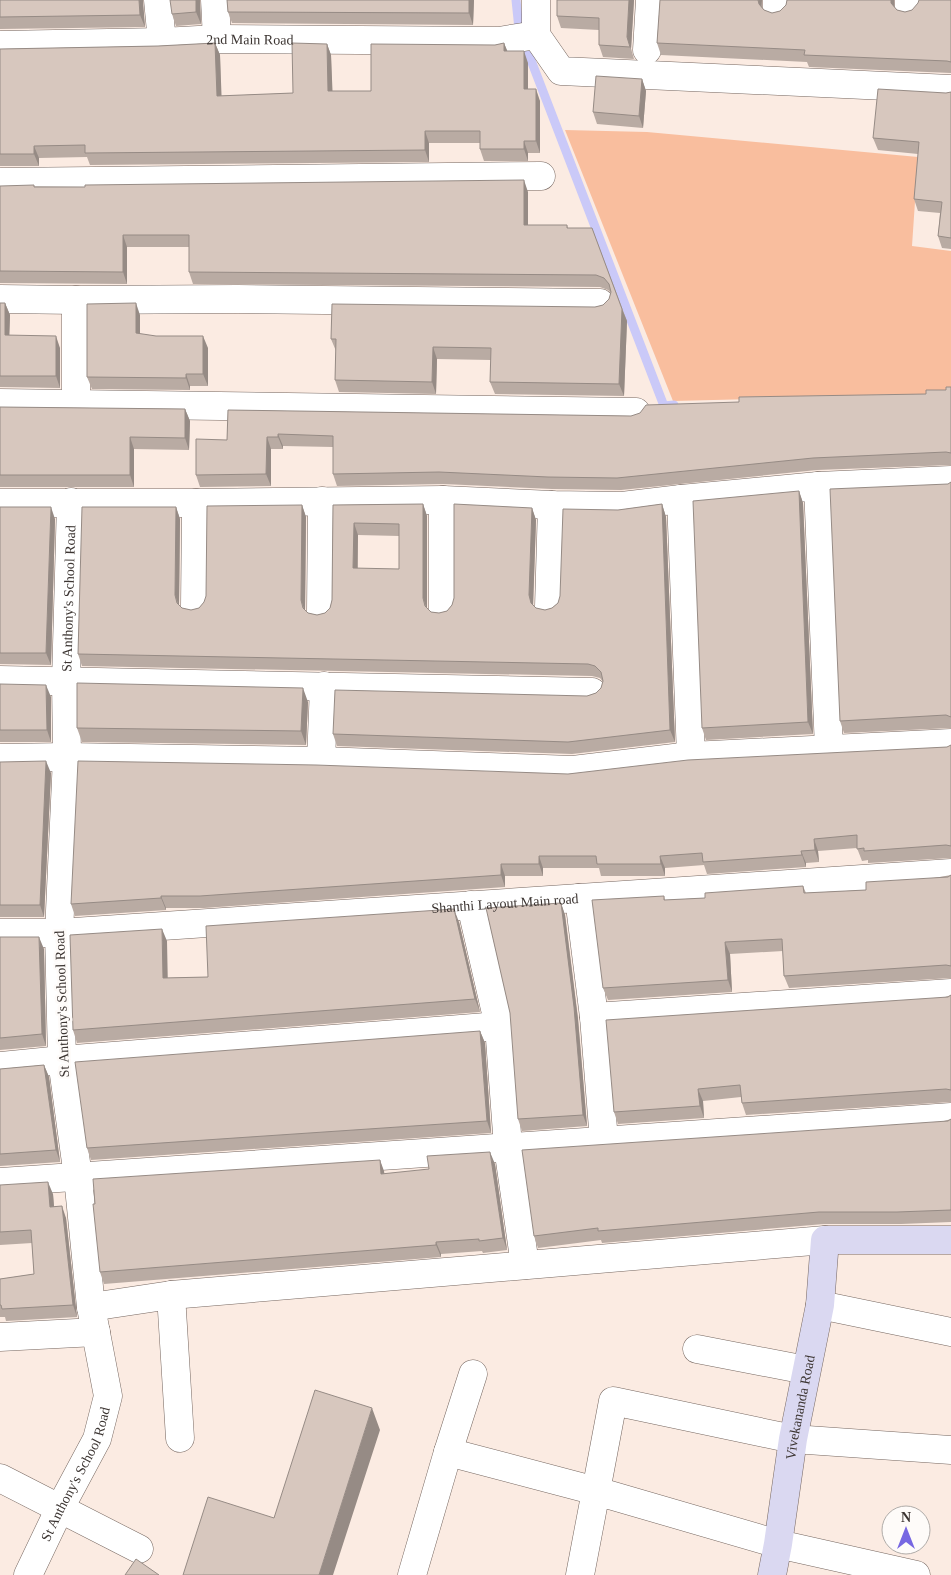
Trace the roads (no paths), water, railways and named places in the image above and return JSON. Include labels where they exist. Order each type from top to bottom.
[{"type":"street","points":[[158,0],[162,42]]},
{"type":"street","points":[[215,0],[217,39]]},
{"type":"street","points":[[536,0],[536,35],[561,71],[951,89]]},
{"type":"street","points":[[647,50],[650,0]]},
{"type":"street","name":"2nd Main Road","points":[[0,45],[217,39],[499,41],[536,35]]},
{"type":"street","points":[[0,182],[541,176]]},
{"type":"street","points":[[0,299],[238,299],[600,303]]},
{"type":"street","points":[[76,300],[76,404]]},
{"type":"street","points":[[0,403],[636,412]]},
{"type":"street","points":[[0,503],[443,500],[622,506],[818,486],[951,480]]},
{"type":"street","points":[[818,486],[829,749]]},
{"type":"street","points":[[681,499],[691,756]]},
{"type":"street","points":[[321,612],[322,500]]},
{"type":"street","points":[[443,500],[443,610]]},
{"type":"street","name":"St Anthony's School Road","points":[[28,1575],[60,1508],[97,1439],[108,1396],[94,1320],[78,1177],[62,1060],[59,933],[67,757],[66,681],[70,502]]},
{"type":"street","points":[[195,607],[196,503]]},
{"type":"street","points":[[549,606],[552,505]]},
{"type":"street","points":[[0,680],[592,692]]},
{"type":"street","points":[[321,761],[324,686]]},
{"type":"street","points":[[0,758],[67,757],[321,761],[573,770],[691,756],[951,743]]},
{"type":"street","name":"Shanthi Layout Main road","points":[[0,933],[59,933],[951,873]]},
{"type":"street","points":[[579,898],[594,1017],[604,1141]]},
{"type":"street","points":[[471,905],[499,1026],[508,1147],[525,1265]]},
{"type":"street","points":[[594,1017],[951,993]]},
{"type":"street","points":[[0,1066],[499,1026]]},
{"type":"street","points":[[0,1182],[951,1118]]},
{"type":"street","points":[[0,1337],[94,1320],[171,1295],[825,1240],[951,1240]]},
{"type":"street","name":"Vivekananda Road","points":[[772,1575],[806,1370],[820,1305],[825,1240]]},
{"type":"street","points":[[171,1295],[180,1438]]},
{"type":"street","points":[[820,1305],[951,1332]]},
{"type":"street","points":[[697,1349],[806,1370]]},
{"type":"street","points":[[412,1575],[473,1374]]},
{"type":"street","points":[[580,1575],[613,1400],[794,1439],[951,1450]]},
{"type":"street","points":[[448,1452],[596,1490],[778,1544],[916,1575]]},
{"type":"street","points":[[0,1478],[139,1549]]},
{"type":"waterway","points":[[516,0],[519,29],[664,406],[674,405]]}]
